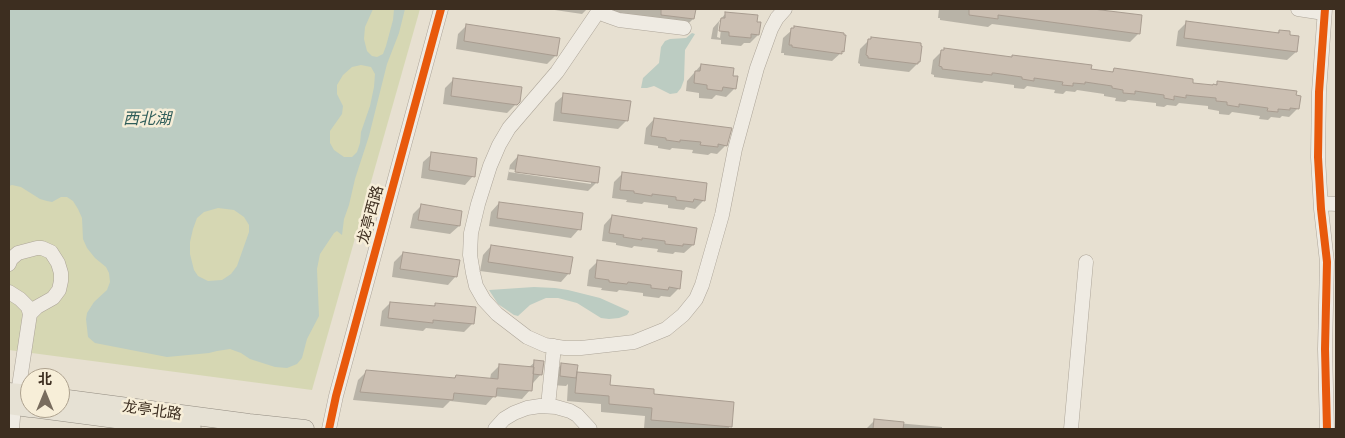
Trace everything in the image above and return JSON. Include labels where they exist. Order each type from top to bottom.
[{"type":"main road","name":"龙亭北路","points":[[70,399],[305,429]]},
{"type":"main road","name":"龙亭北路","points":[[70,409],[192,429]]},
{"type":"street","name":"龙亭西路","points":[[329,429],[441,9]]},
{"type":"street","points":[[684,28],[619,20],[605,16],[599,10],[557,72],[509,128],[499,145],[478,204],[471,233],[470,255],[476,286],[484,300],[497,314],[527,337],[545,345],[580,348],[634,342],[666,329],[683,315],[696,299],[702,285],[722,216],[735,149],[757,68],[771,28],[785,9]]},
{"type":"street","points":[[1298,9],[1325,11],[1318,123],[1318,158],[1327,262],[1325,349],[1328,429]]},
{"type":"street","points":[[1321,203],[1336,204]]},
{"type":"street","points":[[9,264],[11,259],[18,253],[37,248],[50,252],[58,263],[61,273],[59,290],[53,298],[37,307],[30,314]]},
{"type":"street","points":[[1071,429],[1086,262]]},
{"type":"street","points":[[9,292],[28,307],[30,314],[24,368]]},
{"type":"street","points":[[548,406],[554,346]]},
{"type":"street","points":[[12,429],[20,401]]},
{"type":"street","points":[[495,429],[514,413],[540,406],[563,409],[578,415],[590,429]]},
{"type":"green space","name":"西北湖","points":[[9,9],[420,9],[312,390],[9,350]]},
{"type":"water","name":"西北湖","points":[[9,9],[373,9],[365,27],[364,39],[367,51],[372,56],[377,57],[383,54],[386,46],[394,9],[405,9],[399,33],[387,64],[369,136],[344,219],[342,235],[337,231],[334,233],[320,254],[317,269],[319,316],[307,339],[302,358],[297,364],[287,368],[275,367],[250,359],[230,349],[167,357],[95,343],[88,337],[87,313],[94,302],[107,290],[110,282],[109,273],[106,267],[87,248],[83,239],[82,218],[78,209],[73,201],[67,197],[61,197],[52,202],[40,199],[21,187],[9,186]],"holes":[[[361,65],[371,67],[375,74],[374,87],[357,152],[352,157],[344,157],[334,150],[330,143],[330,131],[342,114],[343,106],[337,94],[337,85],[343,75],[352,67]],[[218,208],[234,210],[244,217],[249,225],[249,232],[237,266],[231,274],[222,280],[208,281],[198,276],[194,270],[190,254],[190,242],[197,218],[204,212]]]},
{"type":"water","points":[[692,33],[695,34],[685,50],[684,80],[677,93],[670,94],[654,86],[641,88],[643,78],[659,63],[661,47],[665,41],[686,38]]},
{"type":"water","points":[[534,287],[568,290],[600,298],[629,312],[627,315],[619,318],[601,318],[577,303],[558,298],[546,298],[530,305],[518,316],[498,304],[489,290]]},
{"type":"building","points":[[661,9],[696,9],[694,19],[661,15]]},
{"type":"building","points":[[969,9],[1093,9],[1142,15],[1140,34],[998,15],[998,19],[969,15]]},
{"type":"building","points":[[725,12],[758,15],[757,22],[761,22],[759,35],[751,34],[751,38],[729,36],[729,32],[719,31],[721,18],[725,18]]},
{"type":"building","points":[[1186,21],[1279,33],[1279,30],[1290,31],[1290,35],[1299,36],[1297,52],[1184,38]]},
{"type":"building","points":[[466,24],[560,38],[557,56],[464,41]]},
{"type":"building","points":[[794,26],[844,33],[846,35],[844,52],[842,51],[842,54],[792,47],[792,45],[789,45],[791,28],[794,28]]},
{"type":"building","points":[[871,37],[921,43],[920,62],[918,64],[868,58],[866,55],[868,39],[871,39]]},
{"type":"building","points":[[944,48],[1092,65],[1091,69],[1113,72],[1114,68],[1193,79],[1193,83],[1217,85],[1217,81],[1297,91],[1296,95],[1301,96],[1299,109],[1278,109],[1278,112],[1267,111],[1268,108],[1239,104],[1239,107],[1227,105],[1227,102],[1216,101],[1216,98],[1186,95],[1186,98],[1174,96],[1174,100],[1164,98],[1164,95],[1135,91],[1135,94],[1123,93],[1123,90],[1112,88],[1112,86],[1085,82],[1085,84],[1073,83],[1073,86],[1062,85],[1063,82],[1034,78],[1034,81],[1022,79],[1022,77],[994,73],[992,75],[942,69],[939,66],[941,50],[944,50]]},
{"type":"building","points":[[701,64],[734,68],[733,76],[738,76],[736,89],[723,87],[722,91],[707,89],[707,85],[694,83],[695,71],[700,71]]},
{"type":"building","points":[[453,78],[522,87],[520,102],[517,105],[451,96]]},
{"type":"building","points":[[563,93],[631,101],[628,121],[561,113]]},
{"type":"building","points":[[654,118],[732,128],[727,146],[718,144],[718,147],[700,145],[701,142],[680,140],[680,142],[651,136]]},
{"type":"building","points":[[431,152],[477,158],[475,177],[429,170]]},
{"type":"building","points":[[518,155],[600,167],[598,183],[515,172]]},
{"type":"building","points":[[622,172],[707,183],[705,201],[694,199],[693,202],[676,200],[676,197],[652,194],[652,196],[634,193],[634,191],[620,190]]},
{"type":"building","points":[[499,202],[583,213],[581,230],[497,218]]},
{"type":"building","points":[[421,204],[462,211],[460,226],[418,220]]},
{"type":"building","points":[[612,215],[697,228],[694,245],[665,244],[665,241],[642,238],[642,240],[609,233]]},
{"type":"building","points":[[491,245],[573,257],[570,274],[488,262]]},
{"type":"building","points":[[403,252],[460,260],[457,277],[400,269]]},
{"type":"building","points":[[597,260],[682,271],[680,289],[669,287],[668,290],[651,288],[651,285],[609,282],[609,280],[595,278]]},
{"type":"building","points":[[390,302],[435,306],[435,303],[476,307],[474,324],[433,320],[433,323],[388,318]]},
{"type":"building","points":[[534,360],[544,361],[542,375],[533,374]]},
{"type":"building","points":[[561,363],[578,365],[576,378],[560,376]]},
{"type":"building","points":[[499,364],[534,367],[532,391],[497,388],[496,397],[454,393],[453,400],[360,392],[366,370],[455,378],[456,375],[498,379]]},
{"type":"building","points":[[577,372],[611,375],[610,385],[654,389],[654,394],[734,402],[732,427],[651,420],[652,408],[609,404],[609,396],[575,393]]},
{"type":"building","points":[[874,419],[904,422],[903,429],[873,429]]},
{"type":"cycle path","points":[[329,429],[336,396],[441,9]]},
{"type":"cycle path","points":[[1325,9],[1319,92],[1318,157],[1327,262],[1325,349],[1327,429]]}]
